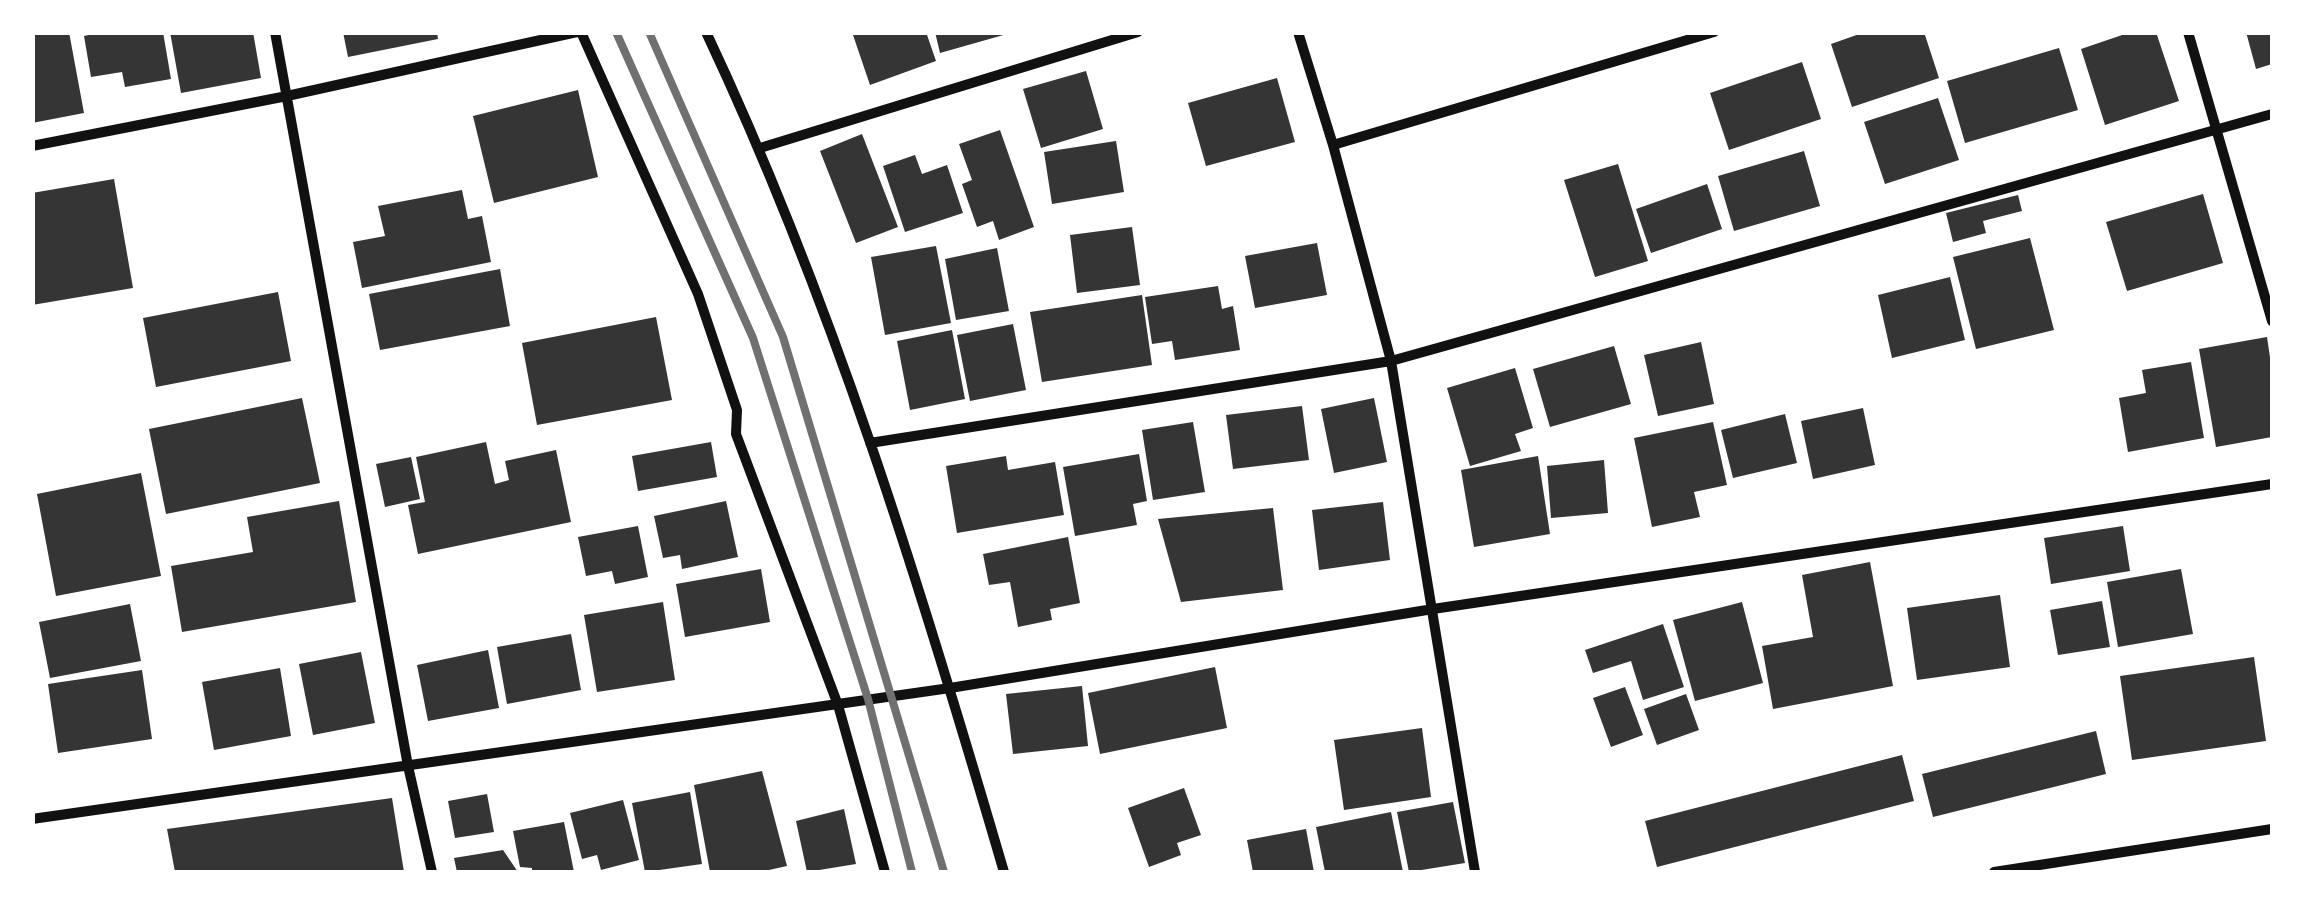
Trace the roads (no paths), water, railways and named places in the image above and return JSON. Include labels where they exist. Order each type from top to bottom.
[{"type":"street","points":[[275,32],[408,766],[432,872]]},
{"type":"street","points":[[32,146],[579,32],[698,294],[737,410],[736,434],[838,705],[885,872]]},
{"type":"street","points":[[706,32],[760,148],[870,443],[950,688],[1004,872]]},
{"type":"street","points":[[760,148],[1138,32]]},
{"type":"street","points":[[1298,32],[1392,361],[1475,872]]},
{"type":"street","points":[[1333,145],[1714,32]]},
{"type":"street","points":[[2188,32],[2272,321]]},
{"type":"street","points":[[870,443],[1392,361],[2272,114]]},
{"type":"street","points":[[32,819],[838,705],[1432,609],[2272,484]]},
{"type":"street","points":[[1994,872],[2272,829]]},
{"type":"railway","points":[[616,32],[753,338],[868,699],[912,872]]},
{"type":"railway","points":[[649,32],[783,337],[944,872]]}]
